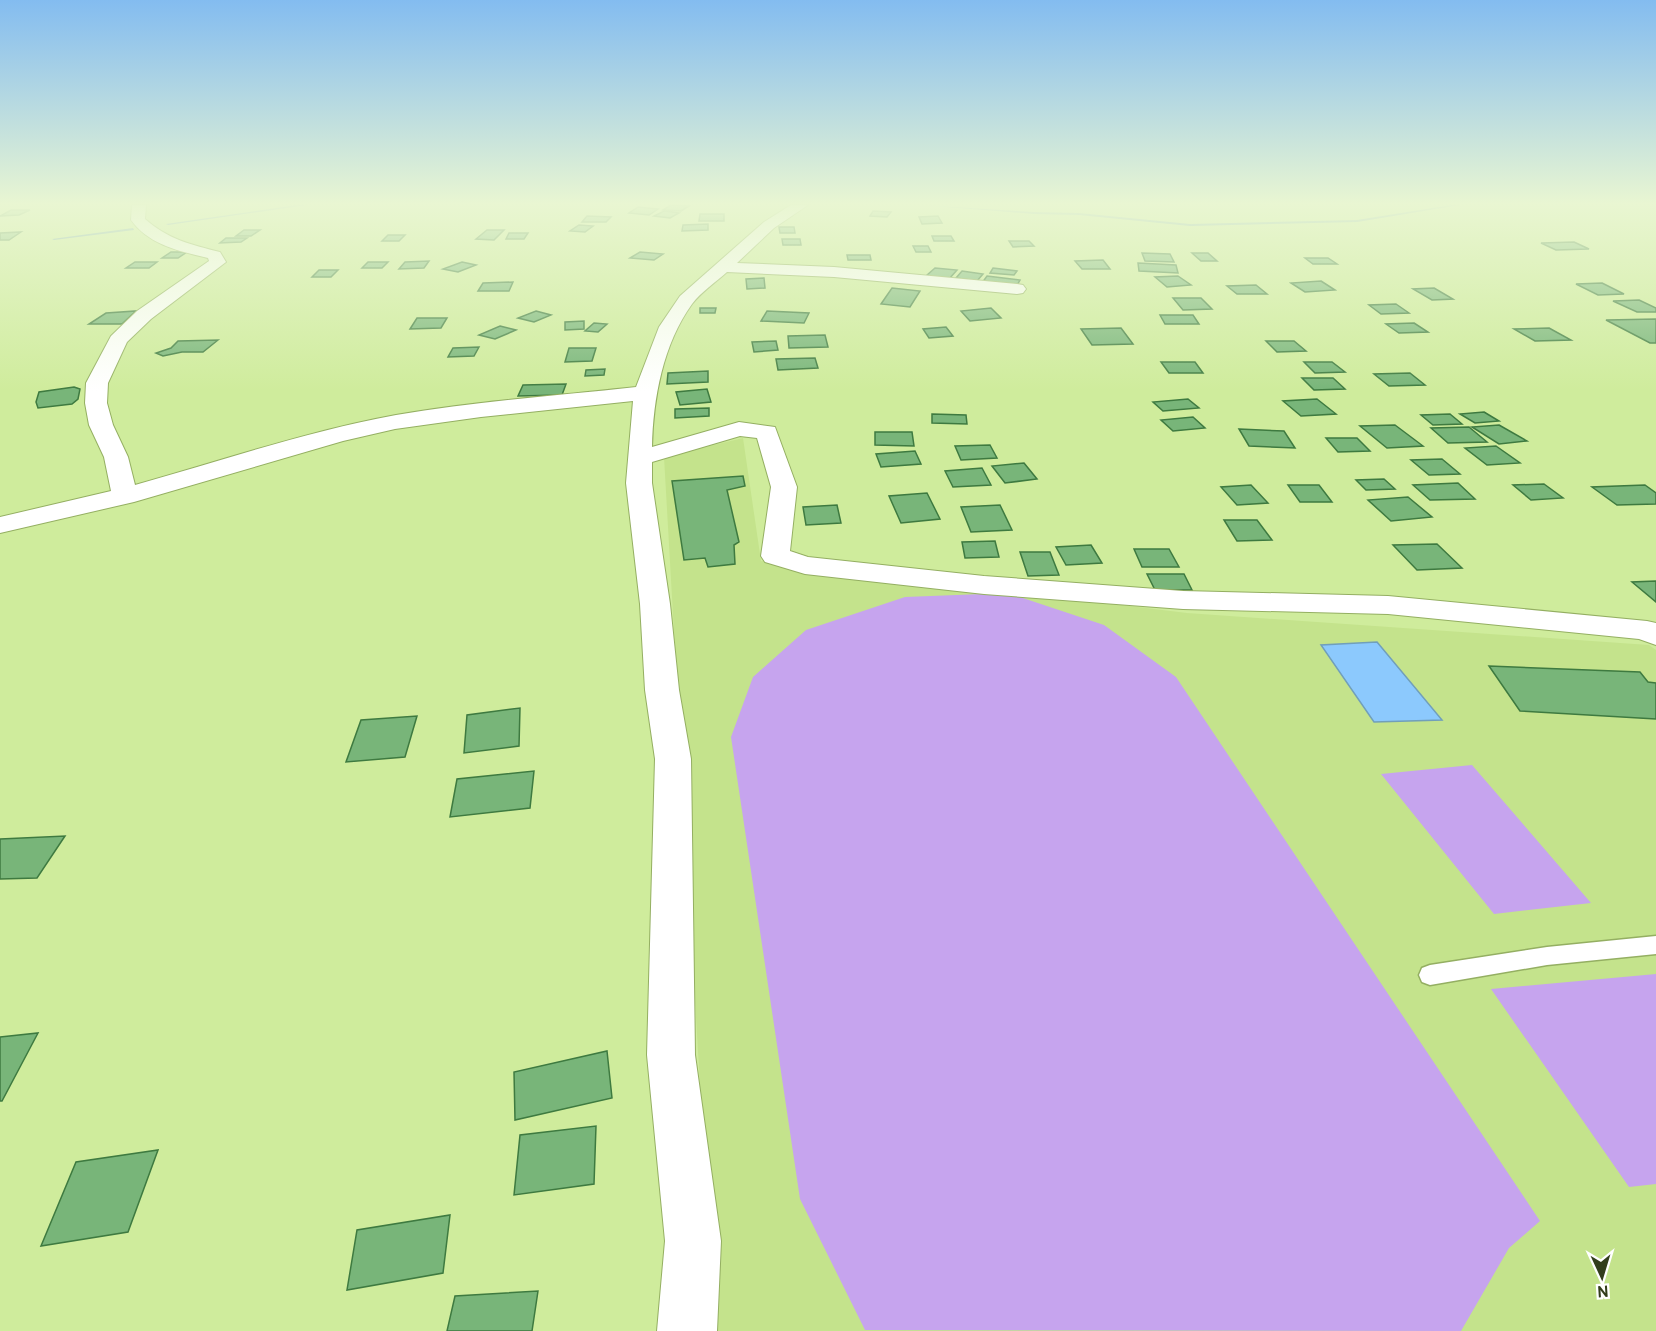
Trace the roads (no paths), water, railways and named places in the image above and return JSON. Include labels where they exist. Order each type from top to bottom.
[{"type":"street","points":[[125,496],[116,457],[101,425],[96,403],[98,383],[118,340],[144,315],[211,267]]},
{"type":"street","points":[[687,1331],[693,1241],[671,1056],[673,759],[662,690],[655,604],[639,483],[645,393],[669,327],[686,300],[723,267]]},
{"type":"street","points":[[726,267],[834,272],[1017,289]]},
{"type":"street","points":[[0,525],[125,496],[336,436],[395,422],[481,410],[645,393]]},
{"type":"street","points":[[640,458],[739,429],[767,432],[784,487],[775,556],[804,566],[984,585],[1183,600],[1388,605],[1647,630],[1656,635]]},
{"type":"lane","points":[[1430,975],[1547,956],[1656,945]]},
{"type":"water","points":[[1377,642],[1442,720],[1374,722],[1321,645]]}]
